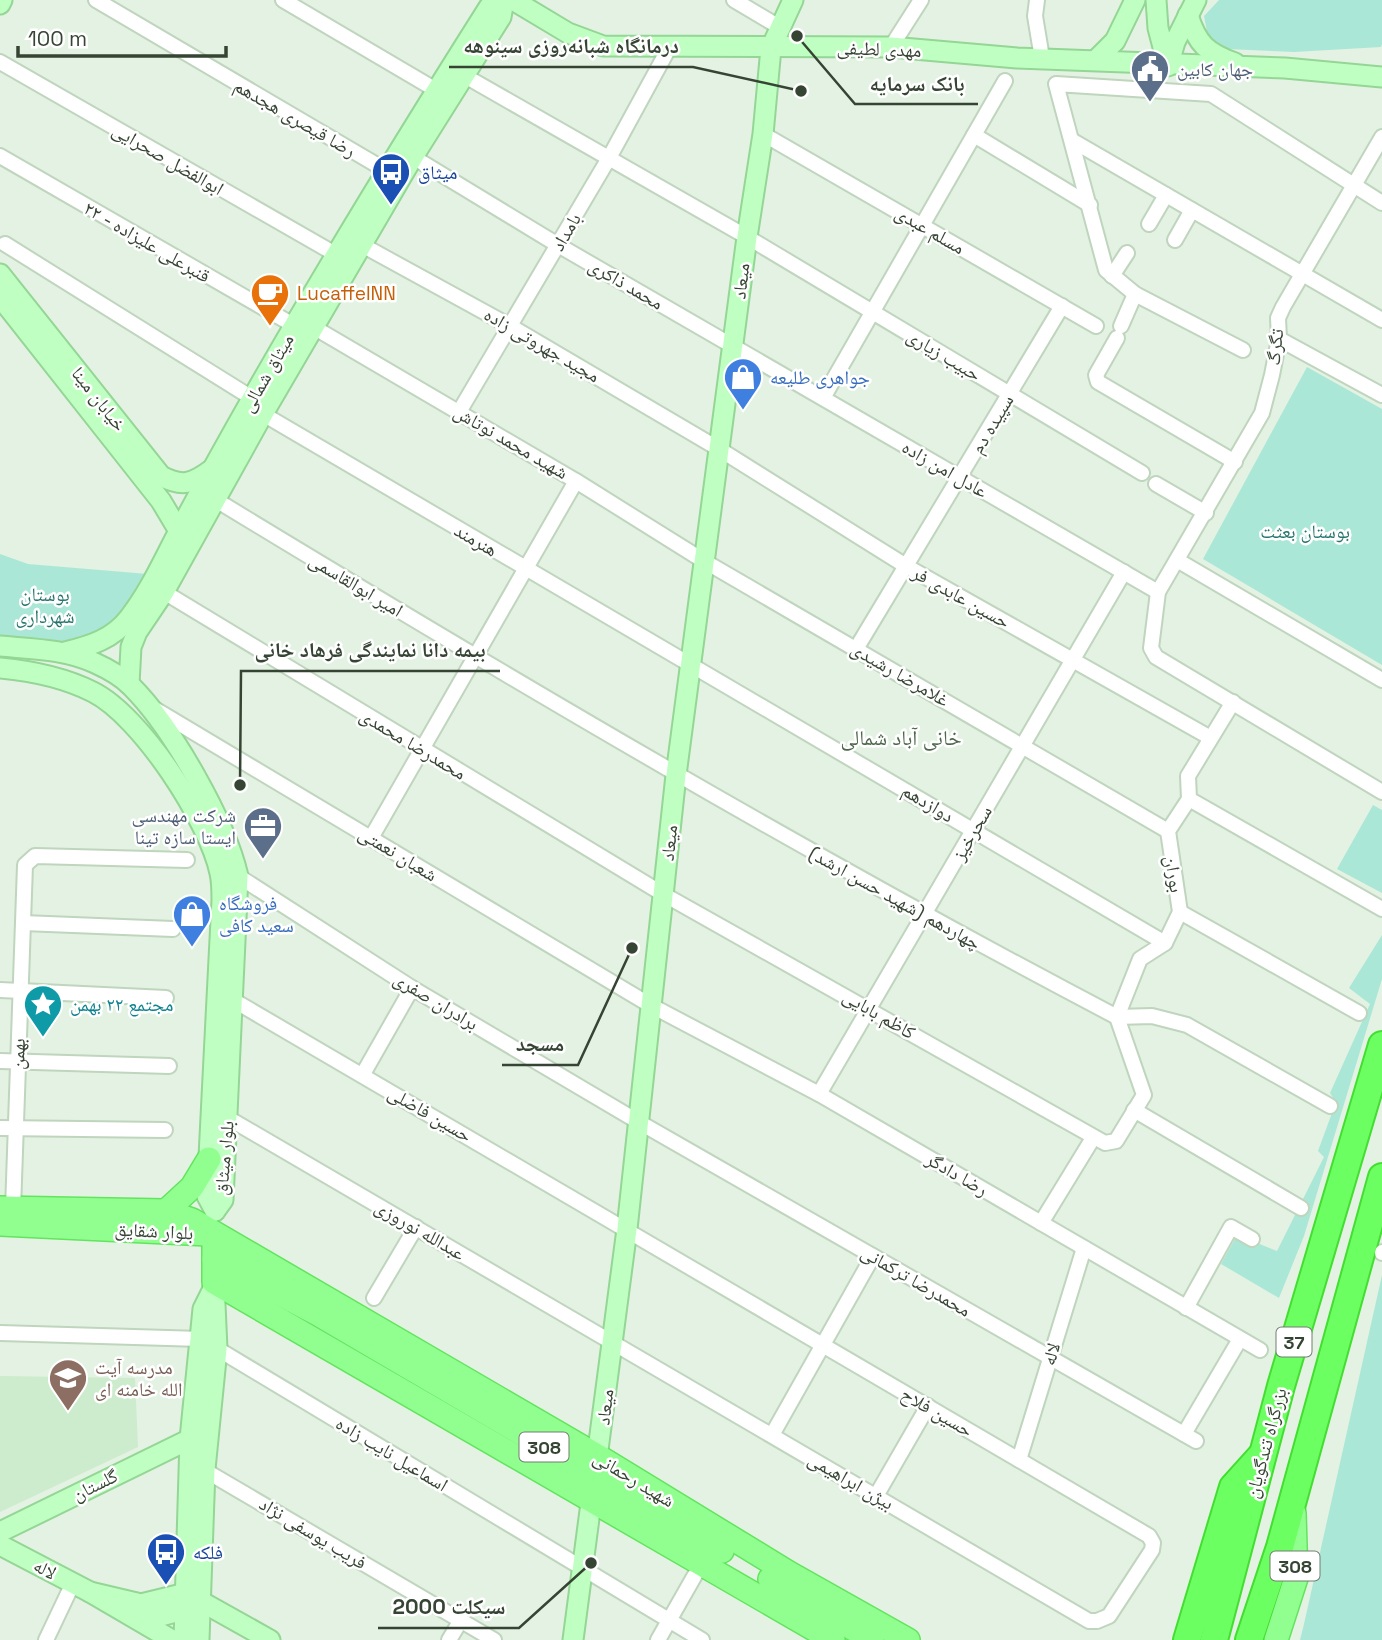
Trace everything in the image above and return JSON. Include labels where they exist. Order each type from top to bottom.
[{"type":"highway","name":"بزرگراه تندگویان","points":[[1214,1640],[1264,1452],[1382,1045]]},
{"type":"highway","name":"بزرگراه تندگویان","points":[[1249,1640],[1280,1547],[1382,1177]]},
{"type":"highway","points":[[1188,1633],[1233,1487],[1264,1452]]},
{"type":"main road","name":"میثاق شمالی","points":[[65,652],[92,646],[113,634],[128,620],[186,536],[216,500],[295,326],[436,90],[489,7],[498,0]]},
{"type":"main road","name":"میثاق شمالی","points":[[129,684],[131,647],[137,632],[164,592],[214,467],[315,328],[413,157],[501,17],[504,0]]},
{"type":"main road","name":"مهدی لطیفی","points":[[513,0],[568,33],[603,46],[891,47],[1168,65],[1285,68],[1382,77]]},
{"type":"main road","points":[[771,48],[793,0]]},
{"type":"main road","points":[[1096,60],[1115,41],[1135,0]]},
{"type":"main road","points":[[1156,0],[1157,28],[1168,65]]},
{"type":"main road","points":[[1168,65],[1175,42],[1192,7]]},
{"type":"main road","points":[[1192,7],[1194,34],[1213,55],[1249,69]]},
{"type":"main road","name":"میعاد","points":[[573,1640],[627,1229],[676,775],[732,346],[763,134],[771,48]]},
{"type":"main road","name":"خیابان مینا","points":[[0,274],[161,476],[182,485],[195,482],[214,467]]},
{"type":"main road","name":"خیابان مینا","points":[[0,297],[186,536]]},
{"type":"main road","points":[[0,646],[65,652]]},
{"type":"main road","name":"بلوار میثاق","points":[[65,652],[95,663],[129,684],[145,703],[188,765],[232,852],[238,876],[228,1118],[223,1200],[215,1222]]},
{"type":"main road","name":"بلوار میثاق","points":[[0,668],[53,675],[95,693],[137,729],[171,773],[198,816],[221,875],[207,1196],[215,1222]]},
{"type":"main road","points":[[166,1211],[192,1187],[209,1159]]},
{"type":"main road","name":"بلوار شقایق","points":[[4,1214],[166,1211],[192,1220],[215,1222]]},
{"type":"main road","name":"بلوار شقایق","points":[[4,1214],[215,1222]]},
{"type":"main road","points":[[199,1640],[193,1603],[197,1467],[209,1344],[203,1309],[214,1286],[215,1222]]},
{"type":"main road","name":"شهید رحمانی","points":[[215,1222],[832,1640]]},
{"type":"main road","name":"شهید رحمانی","points":[[214,1259],[318,1314],[872,1640]]},
{"type":"main road","name":"شهید رحمانی","points":[[214,1286],[789,1573],[908,1640]]},
{"type":"main road","points":[[197,1467],[190,1438],[209,1344]]},
{"type":"main road","name":"گلستان","points":[[0,1532],[190,1438]]},
{"type":"main road","name":"308","points":[[1276,1640],[1296,1578],[1294,1489]]},
{"type":"main road","name":"لاله","points":[[0,1545],[82,1588]]},
{"type":"main road","points":[[82,1588],[141,1604],[193,1603],[222,1612],[270,1640]]},
{"type":"main road","points":[[82,1588],[172,1640]]},
{"type":"main road","points":[[142,1621],[193,1603]]},
{"type":"main road","points":[[184,1640],[193,1603]]},
{"type":"street","name":"رضا قیصری هجدهم","points":[[96,0],[387,172]]},
{"type":"street","points":[[283,0],[436,90]]},
{"type":"street","points":[[734,0],[781,28]]},
{"type":"street","points":[[891,47],[921,0]]},
{"type":"street","points":[[1037,0],[1035,16],[1042,58]]},
{"type":"street","name":"بامداد","points":[[458,412],[609,158],[668,48]]},
{"type":"street","name":"ابوالفضل صحرایی","points":[[0,62],[337,255]]},
{"type":"street","points":[[1166,90],[1168,65]]},
{"type":"street","name":"حبیب زیاری","points":[[465,76],[747,237],[1142,474]]},
{"type":"street","points":[[823,398],[1006,80]]},
{"type":"street","points":[[1243,350],[1135,294],[1112,276],[1102,261],[1090,205],[1056,84],[1204,92],[1217,97],[1382,203]]},
{"type":"street","name":"مسلم عبدی","points":[[763,134],[1096,326]]},
{"type":"street","points":[[974,135],[1090,205]]},
{"type":"street","name":"تگرگ","points":[[1177,560],[1235,462],[1266,403],[1279,339],[1278,318],[1356,187],[1382,137]]},
{"type":"street","points":[[1073,141],[1382,320]]},
{"type":"street","name":"قنبرعلی علیزاده - ۲۲","points":[[0,156],[295,326]]},
{"type":"street","name":"محمد ذاکری","points":[[413,157],[732,346]]},
{"type":"street","points":[[1149,224],[1166,195]]},
{"type":"street","points":[[1175,240],[1192,210]]},
{"type":"street","name":"هنرمند","points":[[5,244],[258,406],[526,569],[691,663]]},
{"type":"street","name":"مجید جهروتی زاده","points":[[362,244],[510,326],[719,449]]},
{"type":"street","points":[[1112,276],[1127,253]]},
{"type":"street","points":[[1135,294],[1096,375],[1098,382],[1235,462]]},
{"type":"street","name":"سپیده دم","points":[[856,649],[1062,306]]},
{"type":"street","name":"شهید محمد نوتاش","points":[[315,328],[576,481],[704,561]]},
{"type":"street","points":[[1279,339],[1382,395]]},
{"type":"street","name":"عادل امن زاده","points":[[732,346],[1158,592]]},
{"type":"street","name":"حسین عابدی‌ فر","points":[[719,449],[906,566],[1209,737]]},
{"type":"street","points":[[371,838],[576,481]]},
{"type":"street","points":[[1156,484],[1206,513]]},
{"type":"street","name":"امیر ابوالقاسمی","points":[[216,500],[676,775]]},
{"type":"street","points":[[1382,680],[1177,560],[1158,592],[1152,654],[1382,792]]},
{"type":"street","name":"غلامرضا رشیدی","points":[[704,561],[1168,831]]},
{"type":"street","name":"سحرخیز","points":[[819,1094],[1124,572]]},
{"type":"street","name":"محمدرضا محمدی","points":[[164,592],[663,894]]},
{"type":"street","name":"دوازدهم","points":[[691,663],[1165,943]]},
{"type":"street","name":"بوران","points":[[1117,1017],[1140,959],[1165,943],[1180,912],[1168,831],[1189,799],[1188,776],[1209,737],[1233,702]]},
{"type":"street","name":"شعبان نعمتی","points":[[145,703],[650,1004]]},
{"type":"street","name":"چهاردهم (شهید حسن ارشد)","points":[[676,775],[924,915],[1117,1017]]},
{"type":"street","points":[[1189,799],[1382,909]]},
{"type":"street","name":"بهمن","points":[[4,1214],[16,1129],[25,865],[28,859],[35,856],[187,860]]},
{"type":"street","name":"برادران صفری","points":[[238,876],[412,988],[637,1121]]},
{"type":"street","name":"کاظم بابایی","points":[[663,894],[870,1008],[1093,1138]]},
{"type":"street","points":[[1180,912],[1359,1013]]},
{"type":"street","points":[[23,923],[173,929]]},
{"type":"street","points":[[363,1074],[412,988]]},
{"type":"street","points":[[0,990],[166,998]]},
{"type":"street","name":"حسین فاضلی","points":[[233,1000],[627,1229]]},
{"type":"street","name":"رضا دادگر","points":[[650,1004],[819,1094],[1260,1350]]},
{"type":"street","points":[[1041,1223],[1093,1138],[1105,1143],[1116,1142],[1144,1089],[1117,1017],[1152,1016],[1186,1025],[1330,1106]]},
{"type":"street","points":[[0,1061],[169,1066]]},
{"type":"street","points":[[1134,1110],[1301,1208]]},
{"type":"street","name":"عبدالله نوروزی","points":[[228,1118],[613,1342]]},
{"type":"street","name":"محمدرضا ترکمانی","points":[[637,1121],[1190,1438],[1240,1339]]},
{"type":"street","points":[[0,1128],[165,1130]]},
{"type":"street","points":[[374,1298],[416,1227]]},
{"type":"street","points":[[1186,1308],[1231,1227],[1252,1239]]},
{"type":"street","name":"حسین فلاح","points":[[627,1229],[1149,1536],[1153,1542],[1115,1608],[1109,1616],[1097,1622],[1089,1620]]},
{"type":"street","name":"لاله","points":[[1019,1460],[1084,1248]]},
{"type":"street","points":[[772,1435],[873,1256]]},
{"type":"street","points":[[0,1332],[209,1344]]},
{"type":"street","name":"بیژن ابراهیمی","points":[[613,1342],[1089,1620]]},
{"type":"street","name":"اسماعیل نایب زاده","points":[[209,1344],[702,1640]]},
{"type":"street","points":[[876,1496],[928,1406]]},
{"type":"street","name":"فریب یوسفی نژاد","points":[[197,1467],[494,1640]]},
{"type":"street","points":[[658,1640],[695,1576]]},
{"type":"street","points":[[46,1640],[82,1588]]},
{"type":"street","points":[[449,1640],[461,1620]]},
{"type":"shaded area","name":"مدرسه آیت الله خامنه ای","points":[[0,1376],[135,1378],[138,1447],[0,1512]]},
{"type":"green space","points":[[1219,0],[1382,0],[1382,44],[1381,47],[1294,52],[1227,49],[1208,37],[1204,16]]},
{"type":"green space","name":"بوستان بعثت","points":[[1307,367],[1382,409],[1382,665],[1203,559]]},
{"type":"green space","name":"بوستان شهرداری","points":[[0,554],[28,564],[148,574],[123,610],[96,631],[65,641],[33,643],[0,640]]},
{"type":"green space","points":[[1373,805],[1382,810],[1382,893],[1337,869]]},
{"type":"green space","points":[[1382,935],[1382,979],[1304,1236],[1279,1298],[1221,1264],[1237,1235],[1277,1251],[1324,1157],[1318,1151],[1336,1102],[1330,1093],[1370,1004],[1349,988]]},
{"type":"green space","points":[[1382,1275],[1382,1640],[1300,1640],[1304,1624]]},
{"type":"place","name":"بانک سرمایه","points":[[797,36]]},
{"type":"place","name":"درمانگاه شبانه‌روزی سینوهه","points":[[801,91]]},
{"type":"place","name":"جهان کابین","points":[[1150,103]]},
{"type":"place","name":"میثاق","points":[[391,206]]},
{"type":"place","name":"LucaffeINN","points":[[270,327]]},
{"type":"place","name":"جواهری طلیعه","points":[[743,411]]},
{"type":"place","name":"بیمه دانا نمایندگی فرهاد خانی","points":[[240,785]]},
{"type":"place","name":"شرکت مهندسی ایستا سازه تینا","points":[[263,860]]},
{"type":"place","name":"فروشگاه سعید کافی","points":[[192,948]]},
{"type":"place","name":"مسجد","points":[[632,948]]},
{"type":"place","name":"مجتمع ۲۲ بهمن","points":[[43,1038]]},
{"type":"place","name":"مدرسه آیت الله خامنه ای","points":[[68,1412]]},
{"type":"place","name":"سیکلت 2000","points":[[591,1563]]},
{"type":"place","name":"فلکه","points":[[166,1586]]},
{"type":"district","name":"خانی آباد شمالی","points":[[901,737]]}]
